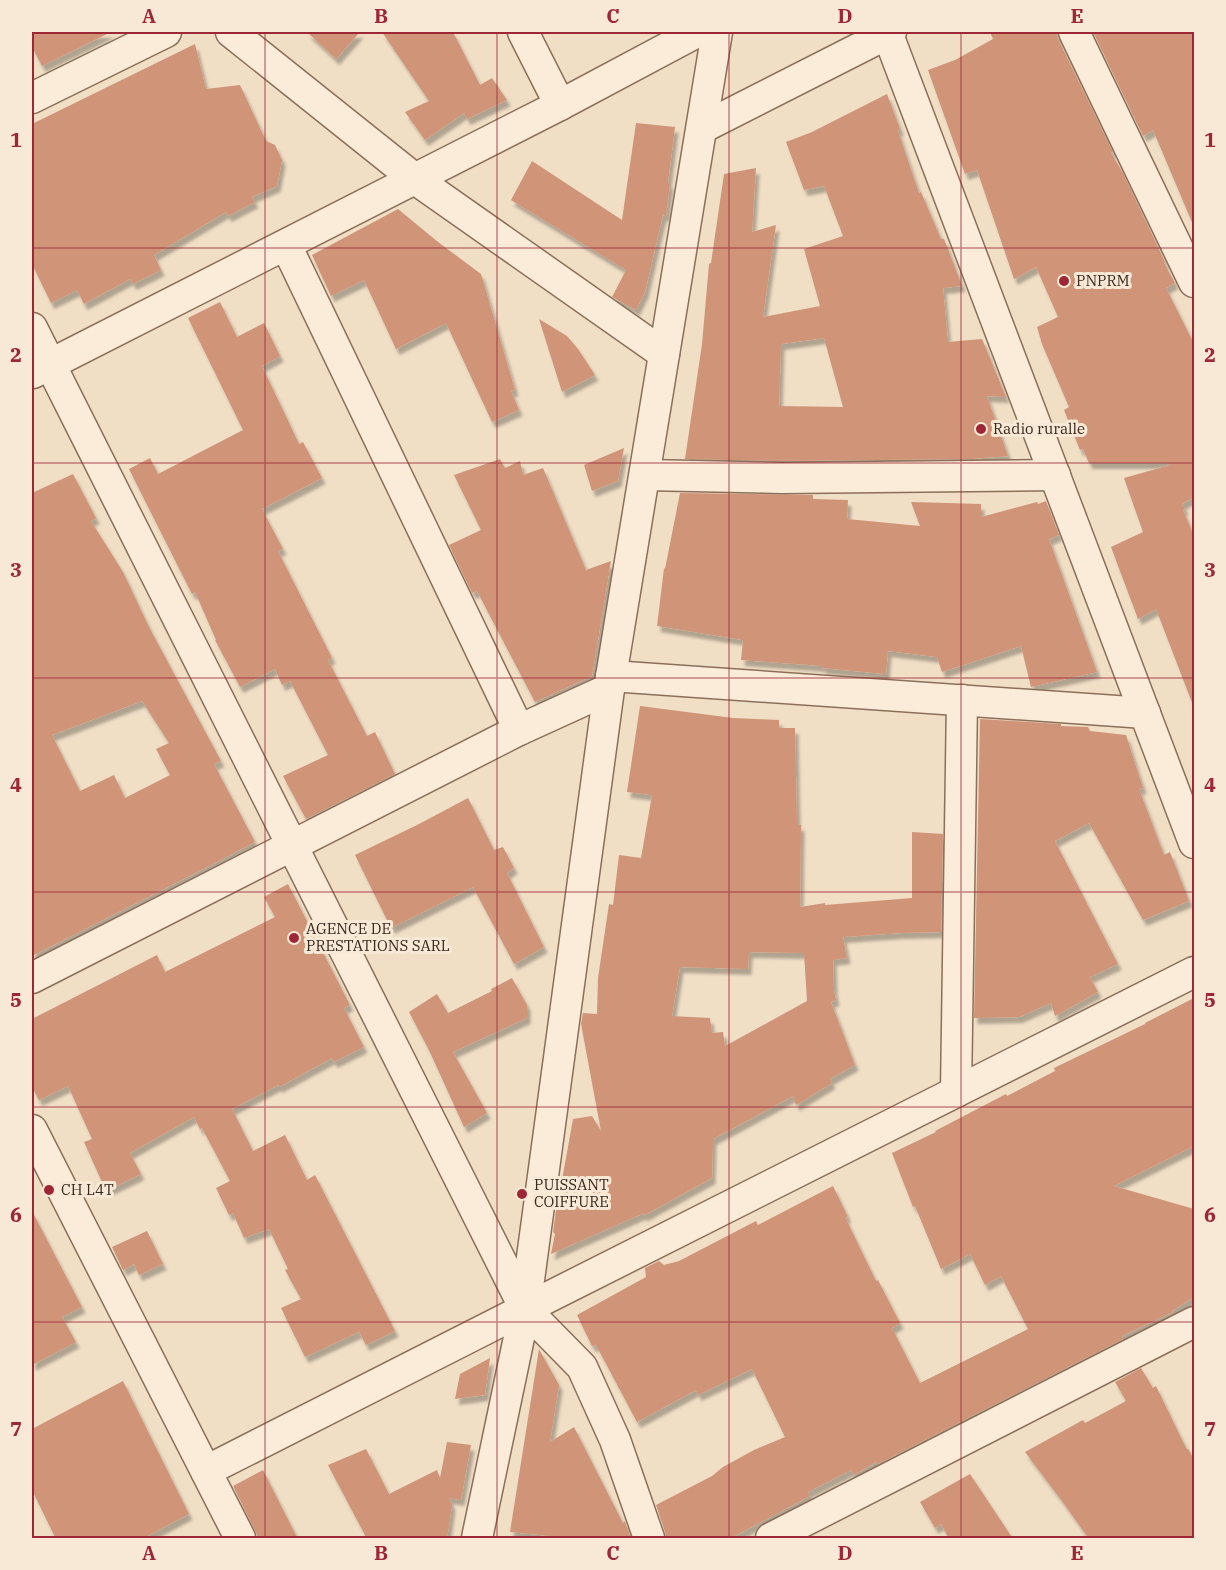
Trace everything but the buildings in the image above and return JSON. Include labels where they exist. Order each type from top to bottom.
[{"type":"street","points":[[32,98],[166,32]]},
{"type":"street","points":[[231,32],[415,179],[664,354]]},
{"type":"street","points":[[523,32],[560,105]]},
{"type":"street","points":[[41,369],[560,105],[697,32]]},
{"type":"street","points":[[477,1539],[525,1308],[610,682],[717,32]]},
{"type":"street","points":[[702,128],[889,32],[1194,843]]},
{"type":"street","points":[[1074,32],[1194,282]]},
{"type":"street","points":[[286,245],[519,730]]},
{"type":"street","points":[[32,328],[41,369],[292,845],[525,1308],[582,1367],[615,1440],[649,1539]]},
{"type":"street","points":[[645,475],[782,478],[1055,475]]},
{"type":"street","points":[[32,978],[610,682],[962,700],[1144,713]]},
{"type":"street","points":[[956,1092],[962,700]]},
{"type":"street","points":[[206,1471],[1194,972]]},
{"type":"street","points":[[32,1130],[41,1171],[206,1471],[240,1539]]},
{"type":"street","points":[[771,1539],[1194,1322]]},
{"type":"place","name":"PNPRM","points":[[1064,281]]},
{"type":"place","name":"Radio ruralle","points":[[981,429]]},
{"type":"place","name":"AGENCE DE PRESTATIONS SARL","points":[[294,938]]},
{"type":"place","name":"CH L4T","points":[[49,1190]]},
{"type":"place","name":"PUISSANT COIFFURE","points":[[522,1194]]}]
